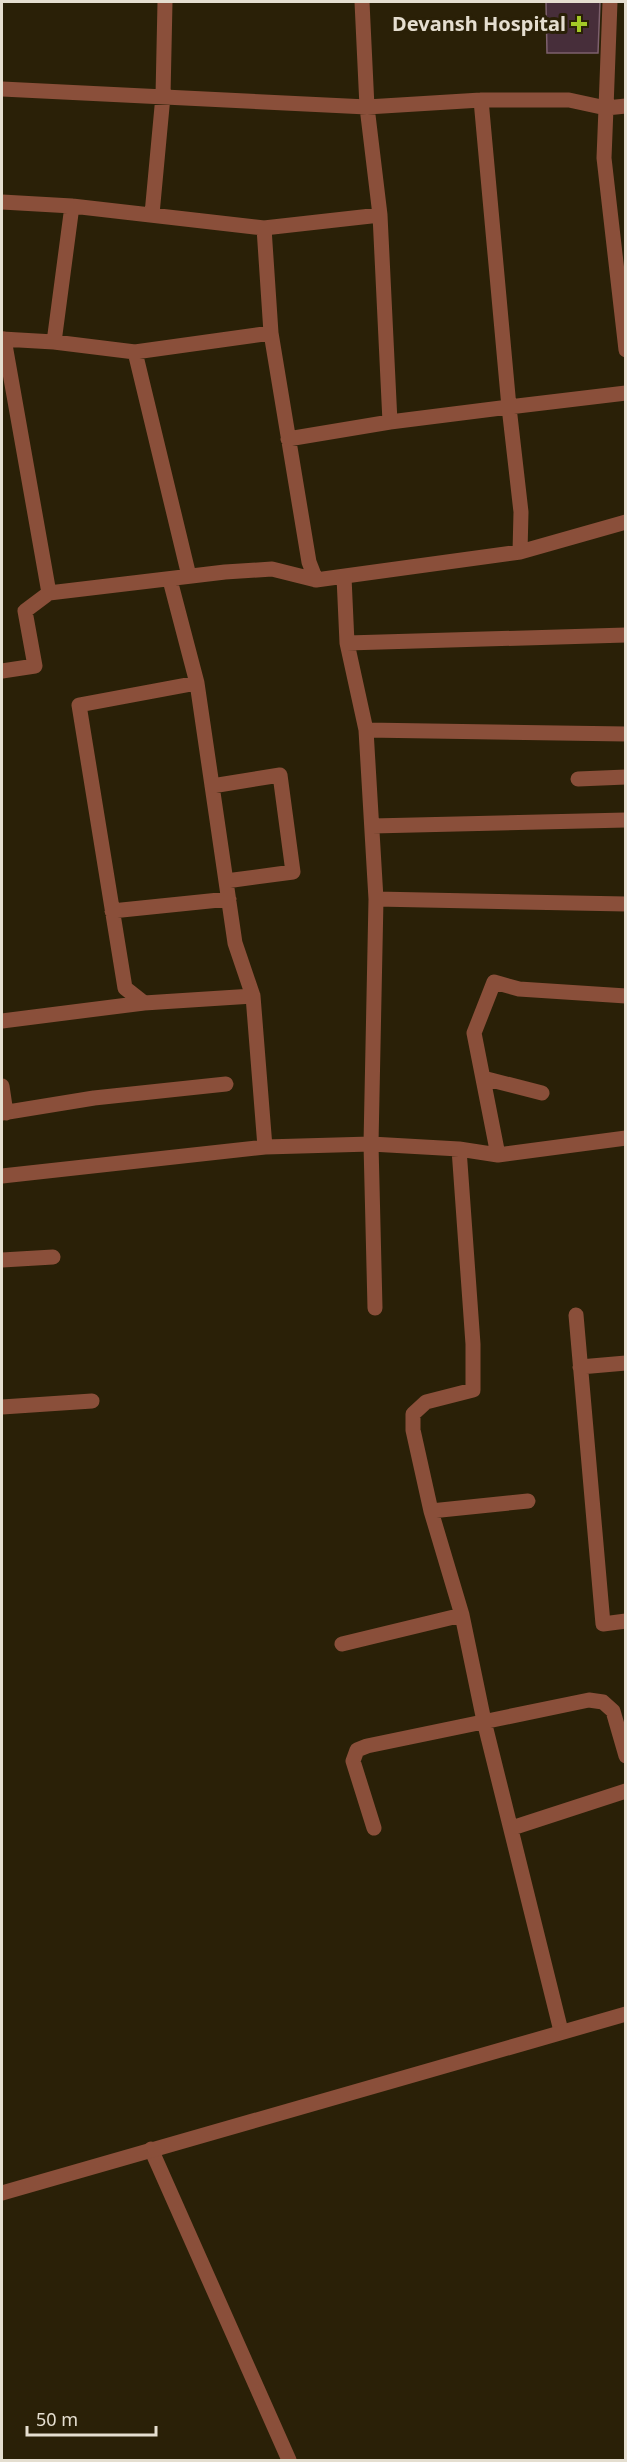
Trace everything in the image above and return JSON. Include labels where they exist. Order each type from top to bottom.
[{"type":"street","points":[[152,214],[163,96],[165,2]]},
{"type":"street","points":[[362,2],[367,107],[380,215],[390,422]]},
{"type":"street","points":[[610,2],[604,158],[626,350]]},
{"type":"street","points":[[2,89],[367,107],[481,100],[569,100],[606,108],[626,106]]},
{"type":"street","points":[[481,100],[521,512],[520,552]]},
{"type":"street","points":[[2,202],[72,206],[264,228],[380,215]]},
{"type":"street","points":[[54,342],[72,206]]},
{"type":"street","points":[[264,228],[271,333],[309,562],[316,580]]},
{"type":"street","points":[[49,593],[3,339],[54,342],[135,352],[271,333]]},
{"type":"street","points":[[135,352],[189,576]]},
{"type":"street","points":[[288,440],[390,422],[626,393]]},
{"type":"street","points":[[2,671],[35,666],[25,611],[49,593],[189,576],[272,569],[316,580],[344,578],[520,552],[626,522]]},
{"type":"street","points":[[344,578],[347,643],[366,730],[376,899],[371,1144],[375,1308]]},
{"type":"street","points":[[170,580],[197,683],[235,943],[253,996],[265,1147]]},
{"type":"street","points":[[347,643],[626,635]]},
{"type":"street","points":[[144,1003],[124,988],[79,705],[197,683]]},
{"type":"street","points":[[366,730],[626,734]]},
{"type":"street","points":[[212,786],[280,775],[293,873],[226,881]]},
{"type":"street","points":[[578,779],[626,777]]},
{"type":"street","points":[[372,826],[626,820]]},
{"type":"street","points":[[112,911],[229,899]]},
{"type":"street","points":[[376,899],[626,904]]},
{"type":"street","points":[[498,1155],[474,1033],[494,982],[519,989],[626,996]]},
{"type":"street","points":[[2,1021],[144,1003],[253,996]]},
{"type":"street","points":[[483,1078],[542,1093]]},
{"type":"street","points":[[2,1086],[4,1113],[94,1098],[226,1084]]},
{"type":"street","points":[[2,1176],[265,1147],[371,1144],[459,1149],[498,1155],[626,1138]]},
{"type":"street","points":[[459,1149],[473,1344],[473,1390],[426,1402],[413,1414],[413,1430],[431,1511],[462,1615],[484,1721],[561,2031]]},
{"type":"street","points":[[2,1260],[53,1257]]},
{"type":"street","points":[[576,1315],[603,1624],[626,1621]]},
{"type":"street","points":[[580,1367],[626,1363]]},
{"type":"street","points":[[2,1407],[92,1401]]},
{"type":"street","points":[[431,1511],[528,1501]]},
{"type":"street","points":[[342,1644],[462,1615]]},
{"type":"street","points":[[374,1828],[353,1761],[357,1750],[367,1746],[589,1700],[603,1702],[613,1712],[626,1756]]},
{"type":"street","points":[[512,1828],[626,1791]]},
{"type":"street","points":[[2,2193],[626,2014]]},
{"type":"street","points":[[151,2150],[289,2460]]},
{"type":"building","points":[[546,2],[600,2],[598,53],[547,53]]},
{"type":"place","name":"Devansh Hospital","points":[[579,24]]}]
